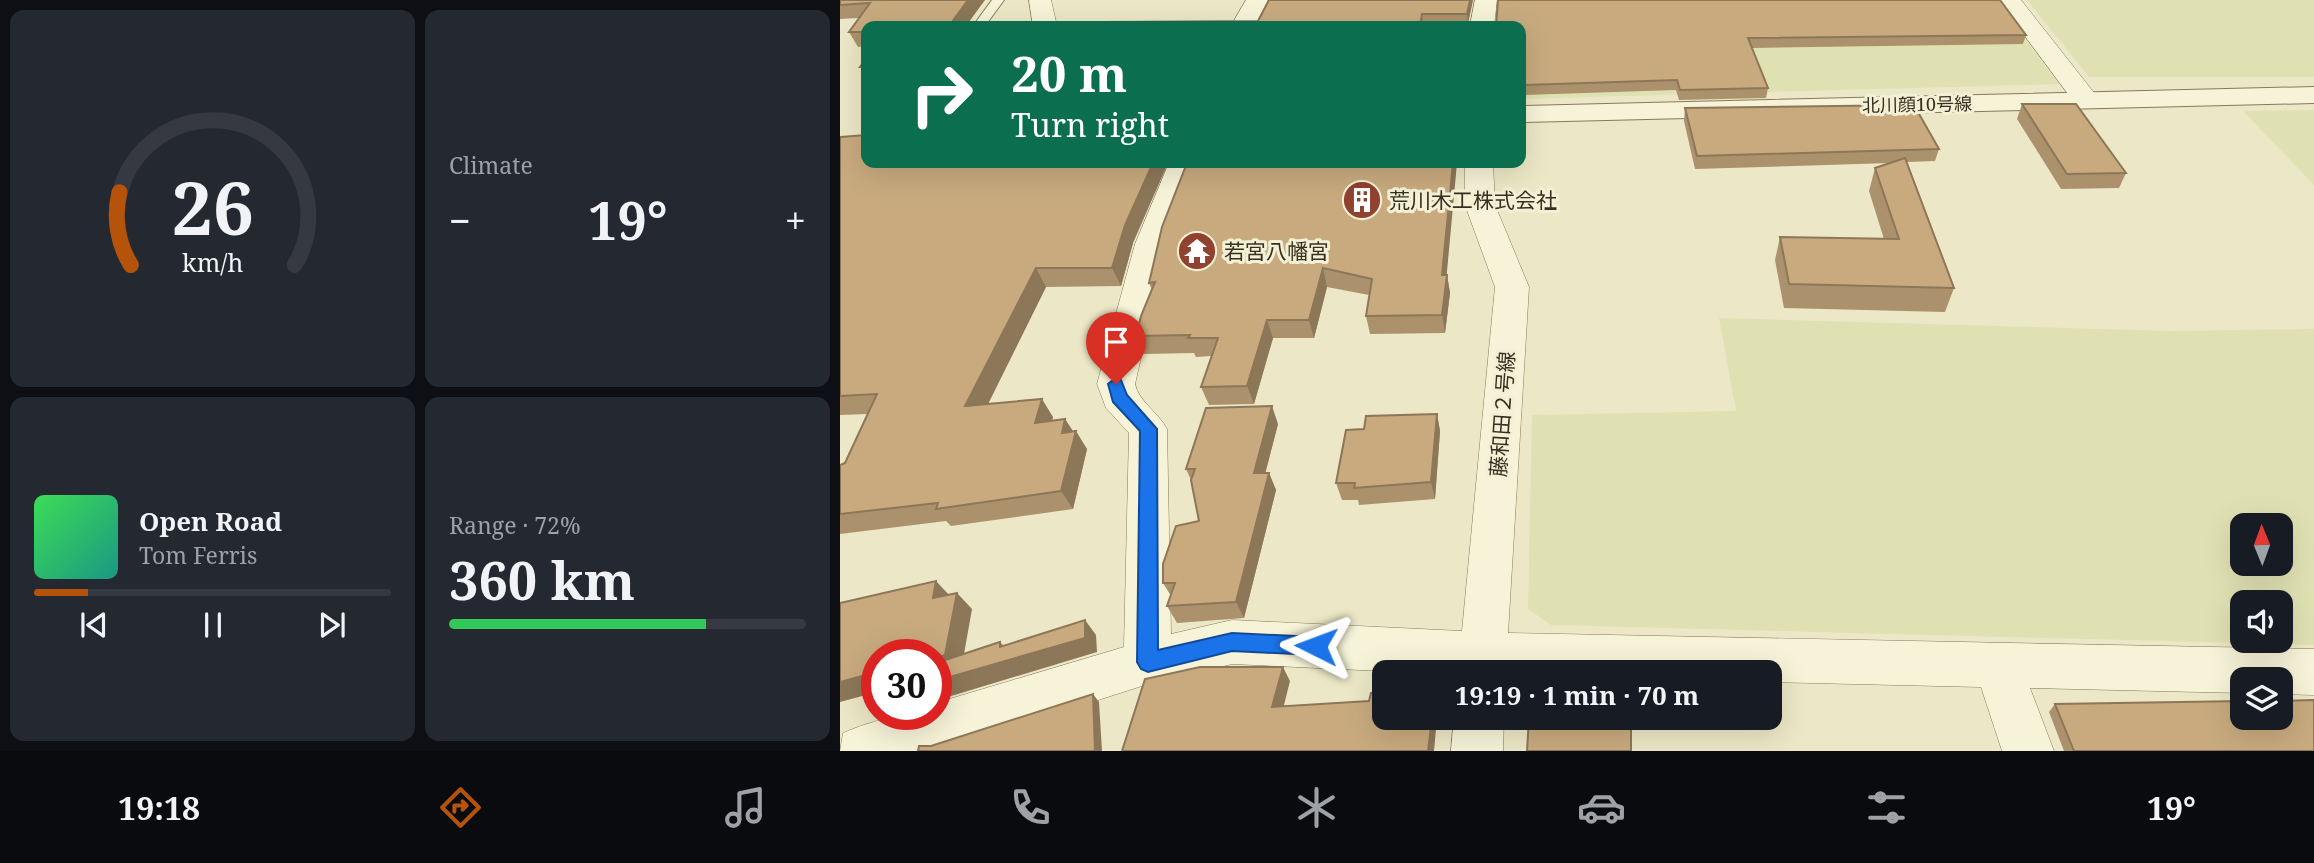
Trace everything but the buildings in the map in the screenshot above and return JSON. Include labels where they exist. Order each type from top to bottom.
[{"type":"street","points":[[1040,0],[1044,21]]},
{"type":"street","points":[[1246,21],[1257,0]]},
{"type":"street","points":[[1483,21],[1486,0]]},
{"type":"street","points":[[2009,0],[2086,100]]},
{"type":"street","name":"北川顔10号線","points":[[1526,114],[2314,95]]},
{"type":"street","points":[[1148,662],[1149,429],[1119,398],[1116,384],[1143,265],[1181,168]]},
{"type":"street","name":"藤和田２号線","points":[[1479,168],[1480,205],[1512,287],[1483,660]]},
{"type":"street","points":[[861,751],[1148,662],[1232,642],[1447,660]]},
{"type":"street","points":[[1782,664],[1997,665],[2314,672]]},
{"type":"street","points":[[1997,665],[2028,751]]},
{"type":"street","points":[[1477,751],[1478,730]]},
{"type":"lane","points":[[983,21],[998,0]]},
{"type":"green space","points":[[1995,0],[2059,84],[1526,99],[1526,25]]},
{"type":"green space","points":[[2027,0],[2314,0],[2314,77],[2089,77]]},
{"type":"green space","points":[[2314,110],[2314,185],[2243,111]]},
{"type":"green space","points":[[1719,318],[2171,331],[2314,329],[2314,645],[2293,644],[2293,590],[2230,590],[2230,643],[1551,625],[1528,609],[1532,415],[1736,411]]},
{"type":"place","name":"荒川木工株式会社","points":[[1362,200]]},
{"type":"place","name":"若宮八幡宮","points":[[1197,251]]},
{"type":"route","points":[[1116,384],[1119,398],[1149,429],[1148,662],[1232,642],[1316,646]]}]
